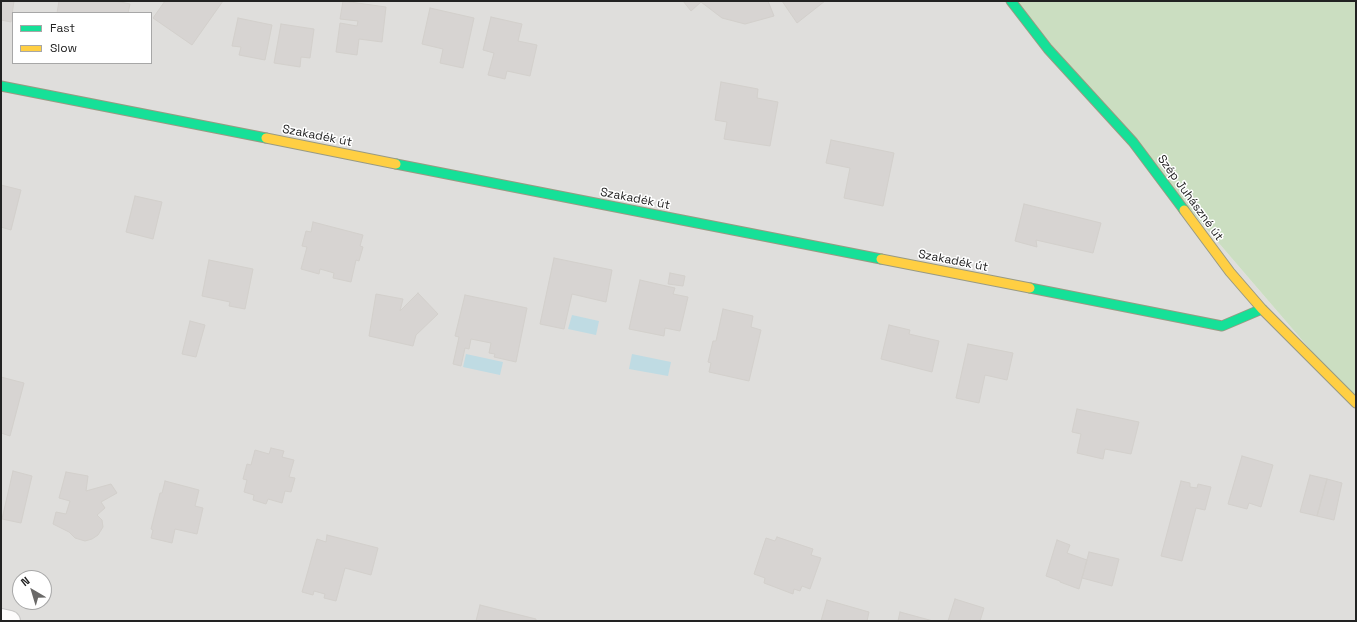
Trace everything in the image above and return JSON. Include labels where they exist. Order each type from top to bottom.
[{"type":"street","name":"Szép Juhászné út","points":[[1011,1],[1022,18],[1048,49],[1128,137],[1150,164],[1230,272],[1262,309],[1356,403]]},
{"type":"street","name":"Szakadék út","points":[[1,86],[1222,326],[1262,309]]},
{"type":"street","points":[[1,619],[10,621]]},
{"type":"shaded area","points":[[1,1],[1011,1],[1356,403],[1356,621],[1,621]]},
{"type":"green space","points":[[1011,1],[1356,1],[1356,403]]},
{"type":"water","points":[[572,315],[599,321],[596,335],[568,329]]},
{"type":"water","points":[[466,354],[503,362],[500,375],[463,367]]},
{"type":"water","points":[[632,354],[671,362],[668,376],[629,369]]},
{"type":"building","points":[[1,1],[14,1],[11,22],[1,20]]},
{"type":"building","points":[[59,1],[116,1],[130,4],[128,12],[57,12]]},
{"type":"building","points":[[165,1],[223,1],[192,45],[153,18]]},
{"type":"building","points":[[343,1],[386,7],[382,42],[359,39],[357,55],[336,52],[340,23],[357,26],[358,21],[340,19]]},
{"type":"building","points":[[683,1],[768,1],[774,16],[745,24],[722,18],[701,2],[691,11]]},
{"type":"building","points":[[782,1],[825,1],[797,23]]},
{"type":"building","points":[[430,8],[474,18],[463,68],[440,63],[443,49],[422,44]]},
{"type":"building","points":[[491,17],[522,24],[518,41],[537,45],[530,76],[507,71],[505,79],[488,75],[494,53],[483,50]]},
{"type":"building","points":[[238,18],[272,25],[265,60],[239,55],[241,47],[232,46]]},
{"type":"building","points":[[281,24],[314,29],[310,58],[301,57],[300,67],[274,63]]},
{"type":"building","points":[[721,82],[758,89],[757,98],[778,102],[770,146],[724,139],[727,122],[715,120]]},
{"type":"building","points":[[831,140],[894,153],[883,206],[844,198],[850,168],[826,163]]},
{"type":"building","points":[[1,185],[21,190],[11,230],[1,227]]},
{"type":"building","points":[[135,196],[162,202],[153,239],[126,232]]},
{"type":"building","points":[[1024,204],[1101,223],[1093,253],[1036,240],[1037,247],[1015,241]]},
{"type":"building","points":[[313,222],[363,235],[360,246],[363,247],[359,261],[356,260],[351,282],[333,278],[334,273],[320,269],[319,274],[301,269],[307,247],[302,246],[306,231],[311,232]]},
{"type":"building","points":[[554,258],[612,270],[606,302],[572,294],[564,329],[540,324]]},
{"type":"building","points":[[209,260],[253,269],[245,309],[229,306],[230,302],[202,296]]},
{"type":"building","points":[[670,273],[685,276],[683,286],[668,284]]},
{"type":"building","points":[[640,280],[675,288],[673,294],[688,297],[680,331],[665,328],[664,336],[629,329]]},
{"type":"building","points":[[418,293],[438,314],[416,335],[413,346],[369,336],[376,294],[403,299],[400,311]]},
{"type":"building","points":[[465,295],[527,308],[516,362],[494,357],[495,354],[489,353],[491,343],[471,339],[469,349],[465,348],[461,366],[453,364],[459,337],[455,336]]},
{"type":"building","points":[[723,309],[753,316],[751,327],[761,330],[749,381],[709,372],[711,363],[708,362],[713,341],[716,341]]},
{"type":"building","points":[[190,321],[205,325],[196,357],[182,354]]},
{"type":"building","points":[[889,325],[910,330],[909,334],[939,341],[932,372],[881,359]]},
{"type":"building","points":[[968,344],[1013,353],[1007,380],[985,375],[979,403],[956,398]]},
{"type":"building","points":[[1,377],[24,383],[10,436],[1,433]]},
{"type":"building","points":[[1077,409],[1139,422],[1131,454],[1105,449],[1103,459],[1077,453],[1081,434],[1072,432]]},
{"type":"building","points":[[271,448],[284,451],[282,457],[294,460],[289,477],[295,478],[291,492],[285,491],[282,503],[268,499],[266,504],[253,500],[254,495],[244,492],[247,480],[243,479],[247,464],[251,465],[255,450],[269,454]]},
{"type":"building","points":[[1242,456],[1273,465],[1261,507],[1249,503],[1247,509],[1228,504]]},
{"type":"building","points":[[13,471],[32,476],[21,523],[2,519]]},
{"type":"building","points":[[66,472],[88,476],[86,491],[111,484],[117,493],[101,502],[105,508],[97,515],[102,520],[103,527],[98,535],[92,539],[85,541],[75,538],[69,532],[53,524],[56,512],[66,514],[70,501],[59,498]]},
{"type":"building","points":[[1310,475],[1327,479],[1317,516],[1300,512]]},
{"type":"building","points":[[1327,479],[1342,483],[1334,520],[1317,516]]},
{"type":"building","points":[[165,481],[199,490],[195,506],[203,508],[197,534],[175,529],[172,543],[151,538],[153,530],[151,529],[160,493],[162,493]]},
{"type":"building","points":[[1181,481],[1190,483],[1190,487],[1197,488],[1198,484],[1211,487],[1205,510],[1196,508],[1182,561],[1161,556]]},
{"type":"building","points":[[327,535],[378,548],[371,575],[345,568],[336,601],[324,598],[325,594],[314,591],[313,595],[302,592],[317,539],[326,542]]},
{"type":"building","points":[[777,537],[813,549],[811,555],[821,558],[810,589],[802,586],[800,591],[794,589],[793,594],[764,583],[765,578],[754,574],[766,538],[775,541]]},
{"type":"building","points":[[1057,540],[1070,545],[1067,553],[1087,560],[1079,589],[1046,576]]},
{"type":"building","points":[[1089,552],[1119,559],[1112,586],[1082,578]]},
{"type":"building","points":[[955,599],[984,608],[980,621],[948,621]]},
{"type":"building","points":[[827,600],[869,612],[867,621],[821,621]]},
{"type":"building","points":[[480,605],[536,619],[536,621],[476,621]]},
{"type":"building","points":[[900,612],[933,621],[898,621]]},
{"type":"traffic: fast","points":[[1011,1],[1048,49],[1133,142],[1184,210]]},
{"type":"traffic: fast","points":[[1,86],[266,138]]},
{"type":"traffic: fast","points":[[396,164],[881,259]]},
{"type":"traffic: fast","points":[[1030,288],[1222,326],[1262,309]]},
{"type":"traffic: slow","points":[[266,138],[396,164]]},
{"type":"traffic: slow","points":[[1184,210],[1230,272],[1262,309],[1356,403]]},
{"type":"traffic: slow","points":[[881,259],[1030,288]]}]
